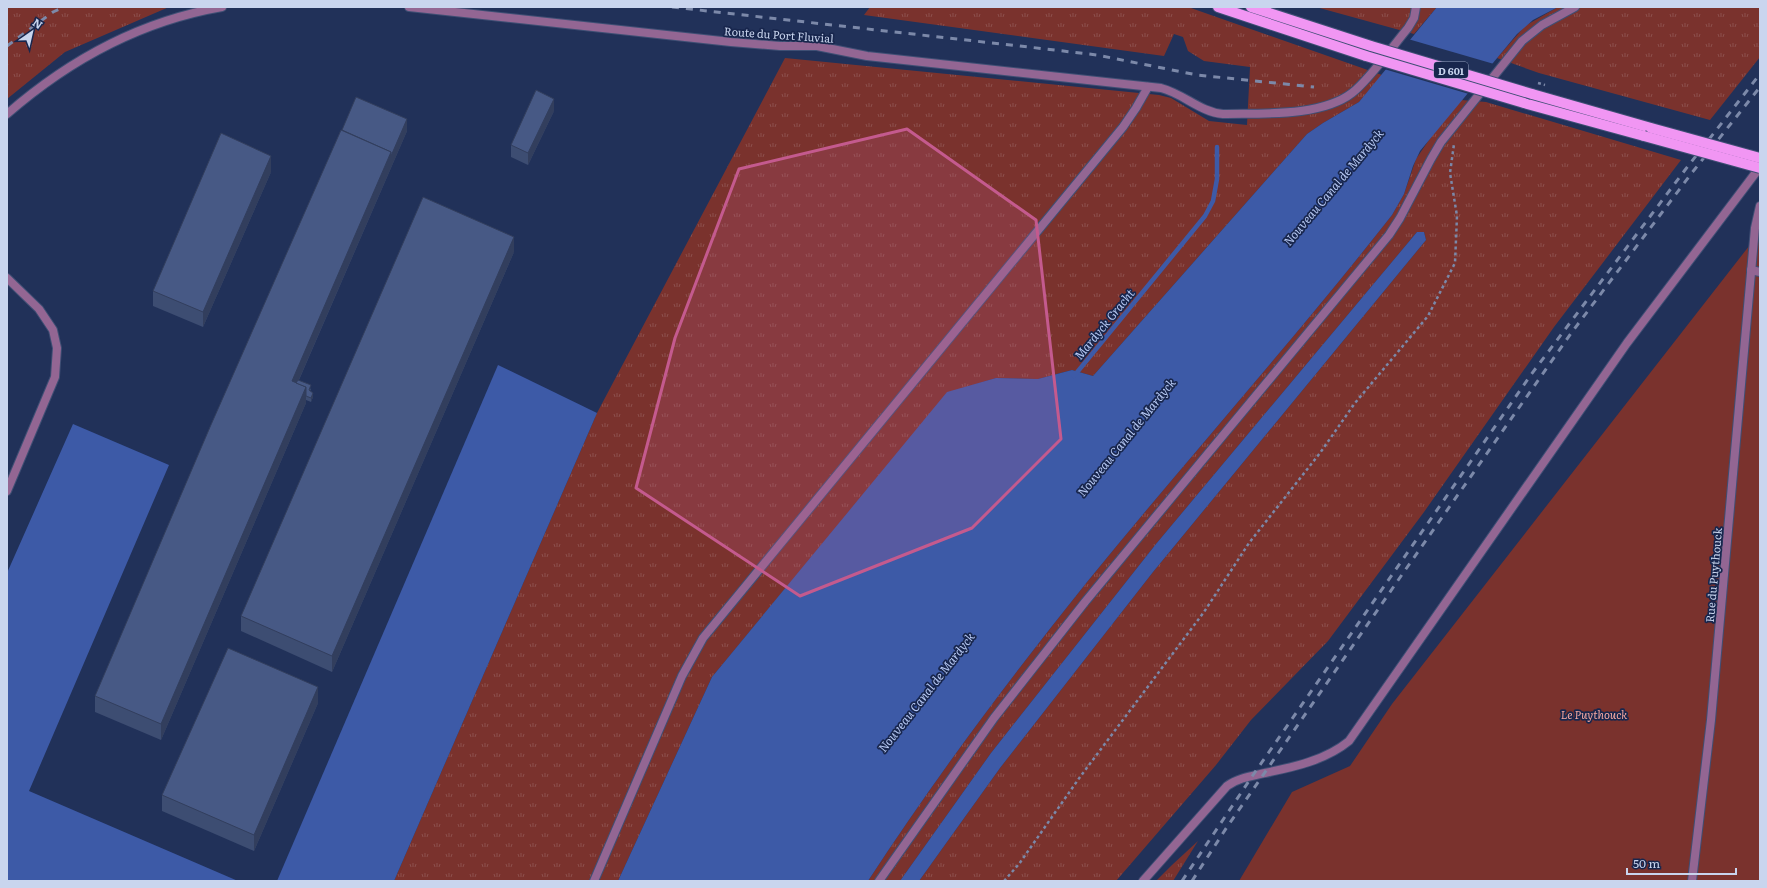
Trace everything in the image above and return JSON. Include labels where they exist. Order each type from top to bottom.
[{"type":"main road","name":"D 601","points":[[1218,7],[1366,56],[1524,103],[1760,168]]},
{"type":"main road","name":"D 601","points":[[1250,7],[1371,46],[1532,94],[1760,158]]},
{"type":"street","points":[[7,114],[48,80],[111,43],[162,22],[222,7]]},
{"type":"street","name":"Route du Port Fluvial","points":[[409,7],[746,44],[826,47],[867,56],[1148,87],[1168,90],[1204,110],[1216,113],[1296,111],[1326,107],[1345,98],[1359,87],[1408,28],[1414,18],[1416,7]]},
{"type":"street","points":[[880,881],[994,718],[1088,598],[1388,235],[1400,218],[1436,150],[1457,122],[1527,36],[1542,25],[1575,7]]},
{"type":"street","points":[[594,881],[682,676],[702,638],[1118,133],[1136,108],[1148,87]]},
{"type":"street","points":[[1143,881],[1227,786],[1241,778],[1286,768],[1320,758],[1331,753],[1348,741],[1627,343],[1760,168]]},
{"type":"street","name":"Rue du Puythouck","points":[[1692,881],[1710,726],[1755,228],[1760,206]]},
{"type":"street","points":[[1751,270],[1760,272]]},
{"type":"street","points":[[7,278],[40,309],[53,330],[57,348],[55,377],[7,491]]},
{"type":"path","points":[[1004,881],[1019,864],[1080,777],[1204,612],[1249,543],[1320,453],[1355,403],[1428,316],[1455,263],[1457,216],[1450,174],[1457,122]]},
{"type":"highlighted area","points":[[907,129],[1036,220],[1061,439],[972,528],[800,596],[636,488],[675,338],[739,169]]},
{"type":"green space","points":[[7,7],[169,7],[65,52],[7,99]]},
{"type":"green space","points":[[870,7],[1188,7],[1382,75],[1359,102],[1307,134],[1093,376],[1072,370],[1038,379],[996,378],[947,393],[712,677],[618,881],[394,881],[597,413],[785,58],[1159,95],[1171,98],[1209,121],[1247,125],[1250,67],[1204,61],[1188,51],[1183,37],[1174,34],[1164,56],[864,15]]},
{"type":"green space","points":[[1316,7],[1437,7],[1414,34]]},
{"type":"green space","points":[[1558,7],[1760,7],[1760,57],[1710,120],[1539,73],[1497,58],[1525,26]]},
{"type":"green space","points":[[1461,100],[1486,102],[1681,160],[1554,327],[1424,512],[1328,641],[1251,720],[1216,765],[1116,881],[919,881],[1000,768],[1153,572],[1426,240],[1424,232],[1417,232],[1156,544],[991,753],[900,881],[868,881],[946,766],[1058,618],[1317,308],[1392,215],[1404,194],[1416,159],[1431,137]]},
{"type":"green space","name":"Le Puythouck","points":[[1760,232],[1760,881],[1239,881],[1292,792],[1350,766],[1392,704]]},
{"type":"green space","points":[[1198,841],[1173,881],[1156,881],[1172,865]]},
{"type":"water","name":"Nouveau Canal de Mardyck","points":[[1437,7],[1558,7],[1533,20],[1517,34],[1420,151],[1413,166],[1404,194],[1392,215],[1317,308],[1058,618],[946,766],[868,881],[618,881],[712,677],[947,392],[996,378],[1038,379],[1072,370],[1093,376],[1307,134],[1359,102]]},
{"type":"water","points":[[1417,232],[1424,232],[1426,240],[1153,572],[1000,768],[919,881],[900,881],[991,753],[1156,544]]},
{"type":"water","points":[[498,365],[597,413],[394,881],[277,881]]},
{"type":"water","points":[[73,424],[169,465],[29,791],[238,881],[7,881],[7,573]]},
{"type":"pier","points":[[1408,39],[1494,64],[1469,94],[1384,69]]},
{"type":"building","points":[[536,90],[554,99],[528,153],[511,145]]},
{"type":"building","points":[[356,97],[407,119],[391,156],[391,152],[342,130]]},
{"type":"building","points":[[341,130],[391,152],[292,381],[306,387],[161,724],[95,696],[210,427]]},
{"type":"building","points":[[221,133],[271,156],[203,312],[153,291]]},
{"type":"building","points":[[423,197],[514,237],[332,656],[241,616]]},
{"type":"building","points":[[298,380],[311,385],[309,390],[313,393],[311,398],[306,396],[306,387],[296,383]]},
{"type":"building","points":[[228,648],[318,687],[254,835],[162,795]]},
{"type":"waterway","name":"Mardyck Gracht","points":[[1074,376],[1205,216],[1213,201],[1217,179],[1217,147]]},
{"type":"railway","points":[[7,46],[53,12],[64,7]]},
{"type":"railway","points":[[672,7],[1097,55],[1197,75],[1314,87]]},
{"type":"railway","points":[[1182,881],[1253,775],[1530,376],[1685,170],[1760,74]]},
{"type":"railway","points":[[1192,881],[1227,827],[1572,332],[1691,174],[1760,87]]}]
